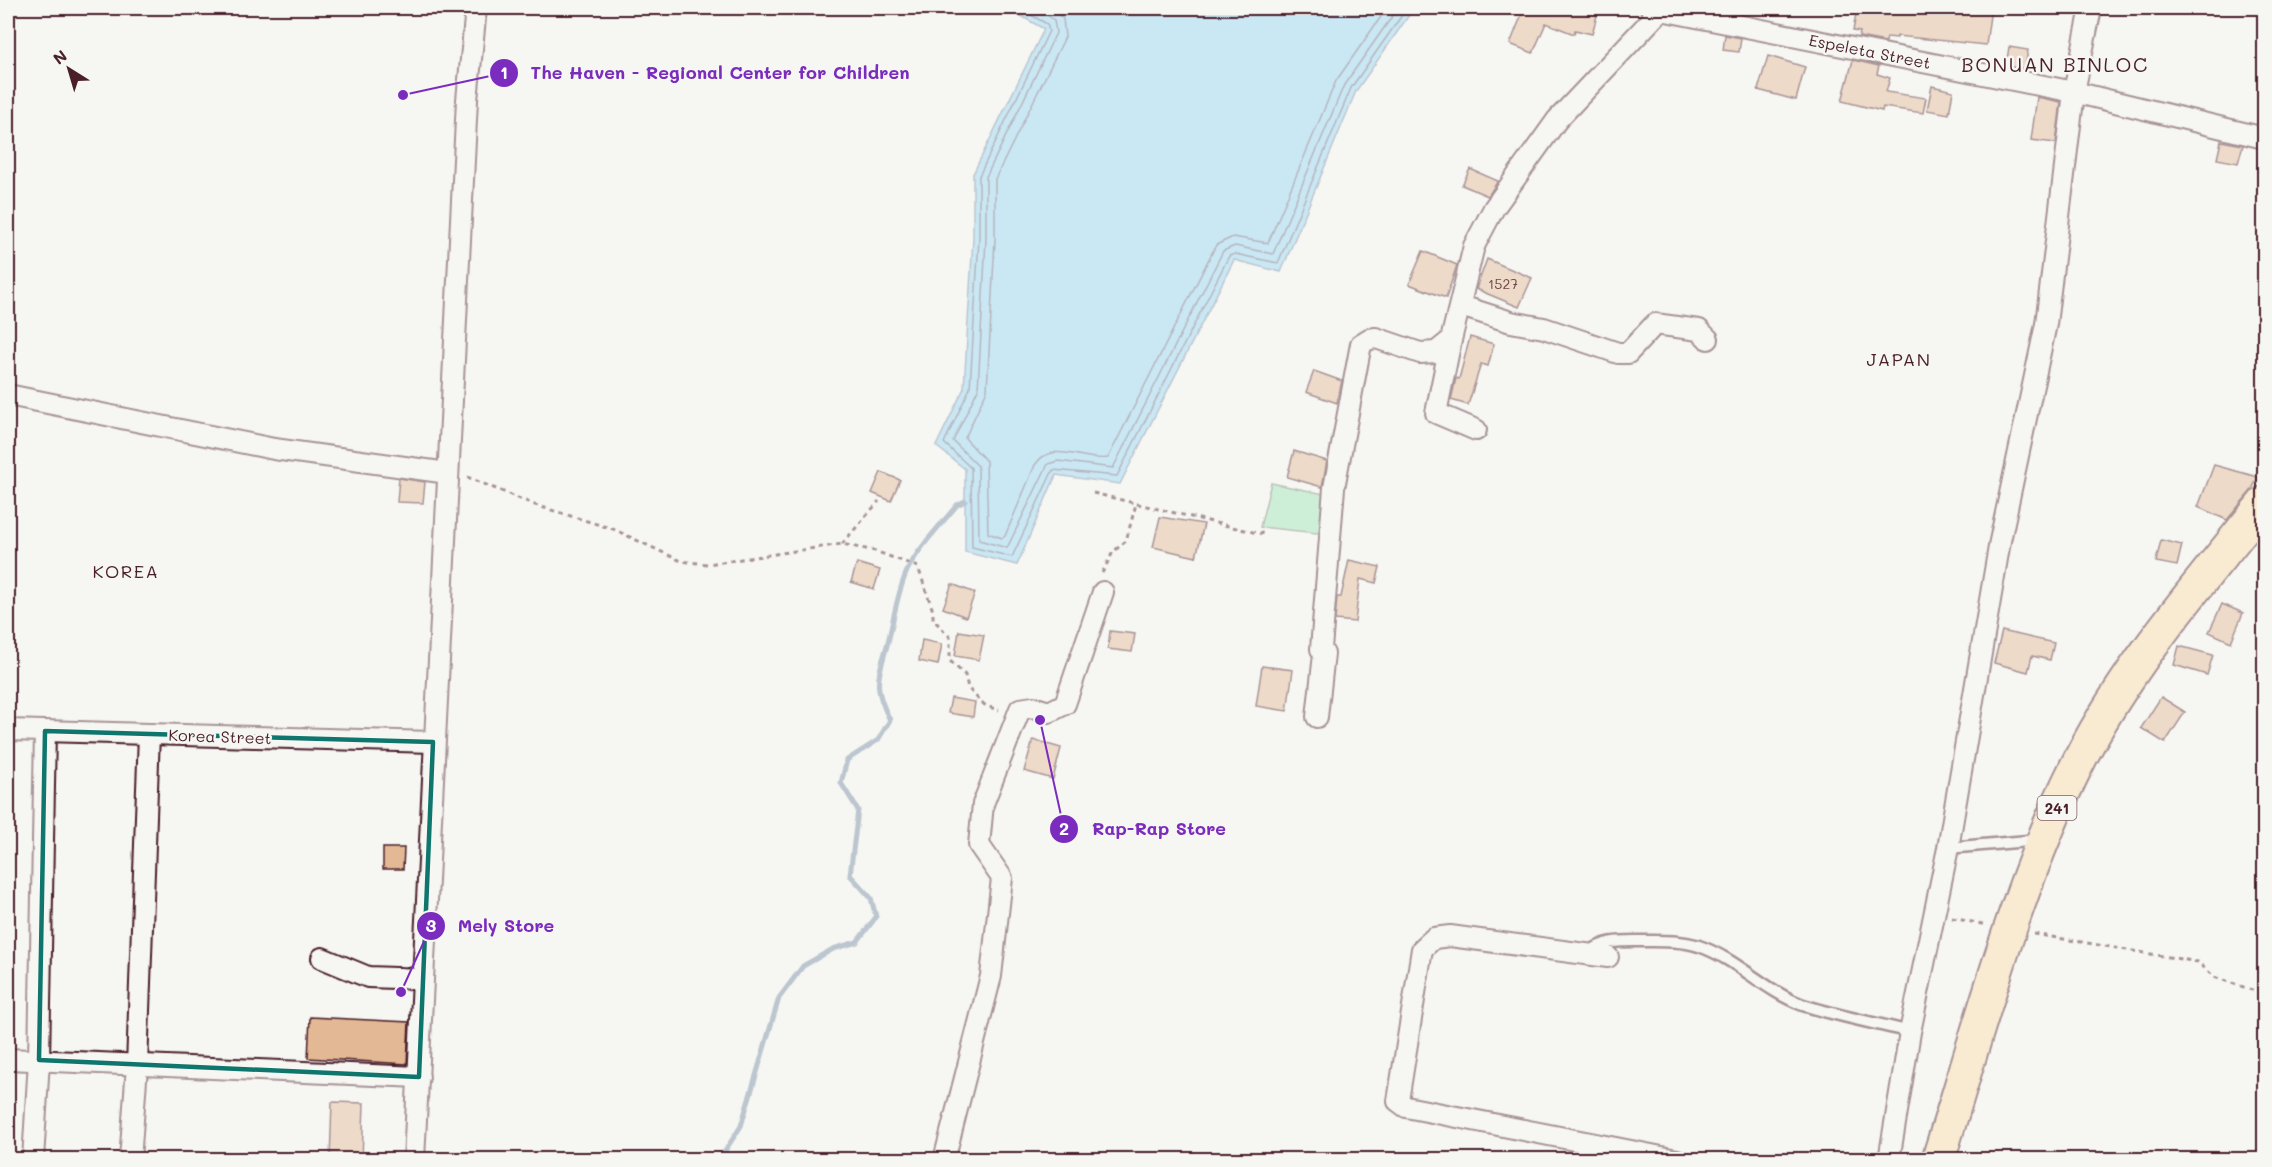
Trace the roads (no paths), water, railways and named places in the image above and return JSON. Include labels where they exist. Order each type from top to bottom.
[{"type":"main road","name":"241","points":[[1938,1160],[2010,930],[2042,840],[2082,755],[2127,682],[2171,619],[2265,502]]},
{"type":"street","points":[[414,1160],[433,742],[467,100],[476,8]]},
{"type":"street","points":[[1889,1160],[1910,1032],[1948,848],[2000,541],[2046,324],[2074,92],[2091,8]]},
{"type":"street","points":[[1476,430],[1437,413],[1451,340],[1474,246],[1494,208],[1557,120],[1656,9]]},
{"type":"street","name":"Espeleta Street","points":[[1656,9],[2074,92],[2265,138]]},
{"type":"street","points":[[1461,306],[1511,322],[1544,328],[1618,353],[1628,353],[1655,324],[1699,330],[1708,339]]},
{"type":"street","points":[[1317,717],[1324,654],[1321,649],[1334,488],[1361,344],[1376,338],[1420,353],[1436,352],[1451,340]]},
{"type":"street","points":[[8,395],[273,449],[448,473]]},
{"type":"street","points":[[944,1160],[991,976],[1002,878],[980,845],[983,804],[1016,714],[1025,706],[1049,712],[1065,704],[1103,592]]},
{"type":"street","name":"Korea Street","points":[[8,730],[433,742]]},
{"type":"street","points":[[33,1160],[39,1060],[45,732]]},
{"type":"street","points":[[130,1160],[137,1066],[148,734]]},
{"type":"street","points":[[1608,957],[1450,936],[1441,936],[1427,943],[1422,949],[1398,1101],[1406,1107],[1677,1160]]},
{"type":"street","points":[[322,958],[368,977],[423,979]]},
{"type":"street","points":[[8,1059],[419,1077]]},
{"type":"lane","points":[[1948,848],[2042,840]]},
{"type":"lane","points":[[1586,955],[1598,946],[1613,941],[1677,941],[1699,946],[1718,954],[1774,992],[1803,1005],[1910,1032]]},
{"type":"water","points":[[1026,8],[1414,8],[1356,91],[1281,272],[1234,260],[1120,484],[1056,475],[1017,565],[965,552],[965,469],[936,446],[964,388],[973,238],[973,174],[1044,29],[1021,16]]},
{"type":"waterway","points":[[719,1160],[741,1126],[779,998],[803,966],[833,949],[857,942],[876,917],[871,898],[850,875],[858,810],[841,783],[847,760],[878,740],[890,720],[881,698],[879,673],[907,571],[930,537],[957,505],[965,501]]},
{"type":"place","name":"The Haven - Regional Center for Children","points":[[403,95]]},
{"type":"place","name":"Rap-Rap Store","points":[[1040,720]]},
{"type":"place","name":"Mely Store","points":[[401,992]]},
{"type":"district","name":"BONUAN BINLOC","points":[[2055,64]]},
{"type":"district","name":"JAPAN","points":[[1899,359]]},
{"type":"district","name":"KOREA","points":[[126,571]]}]
